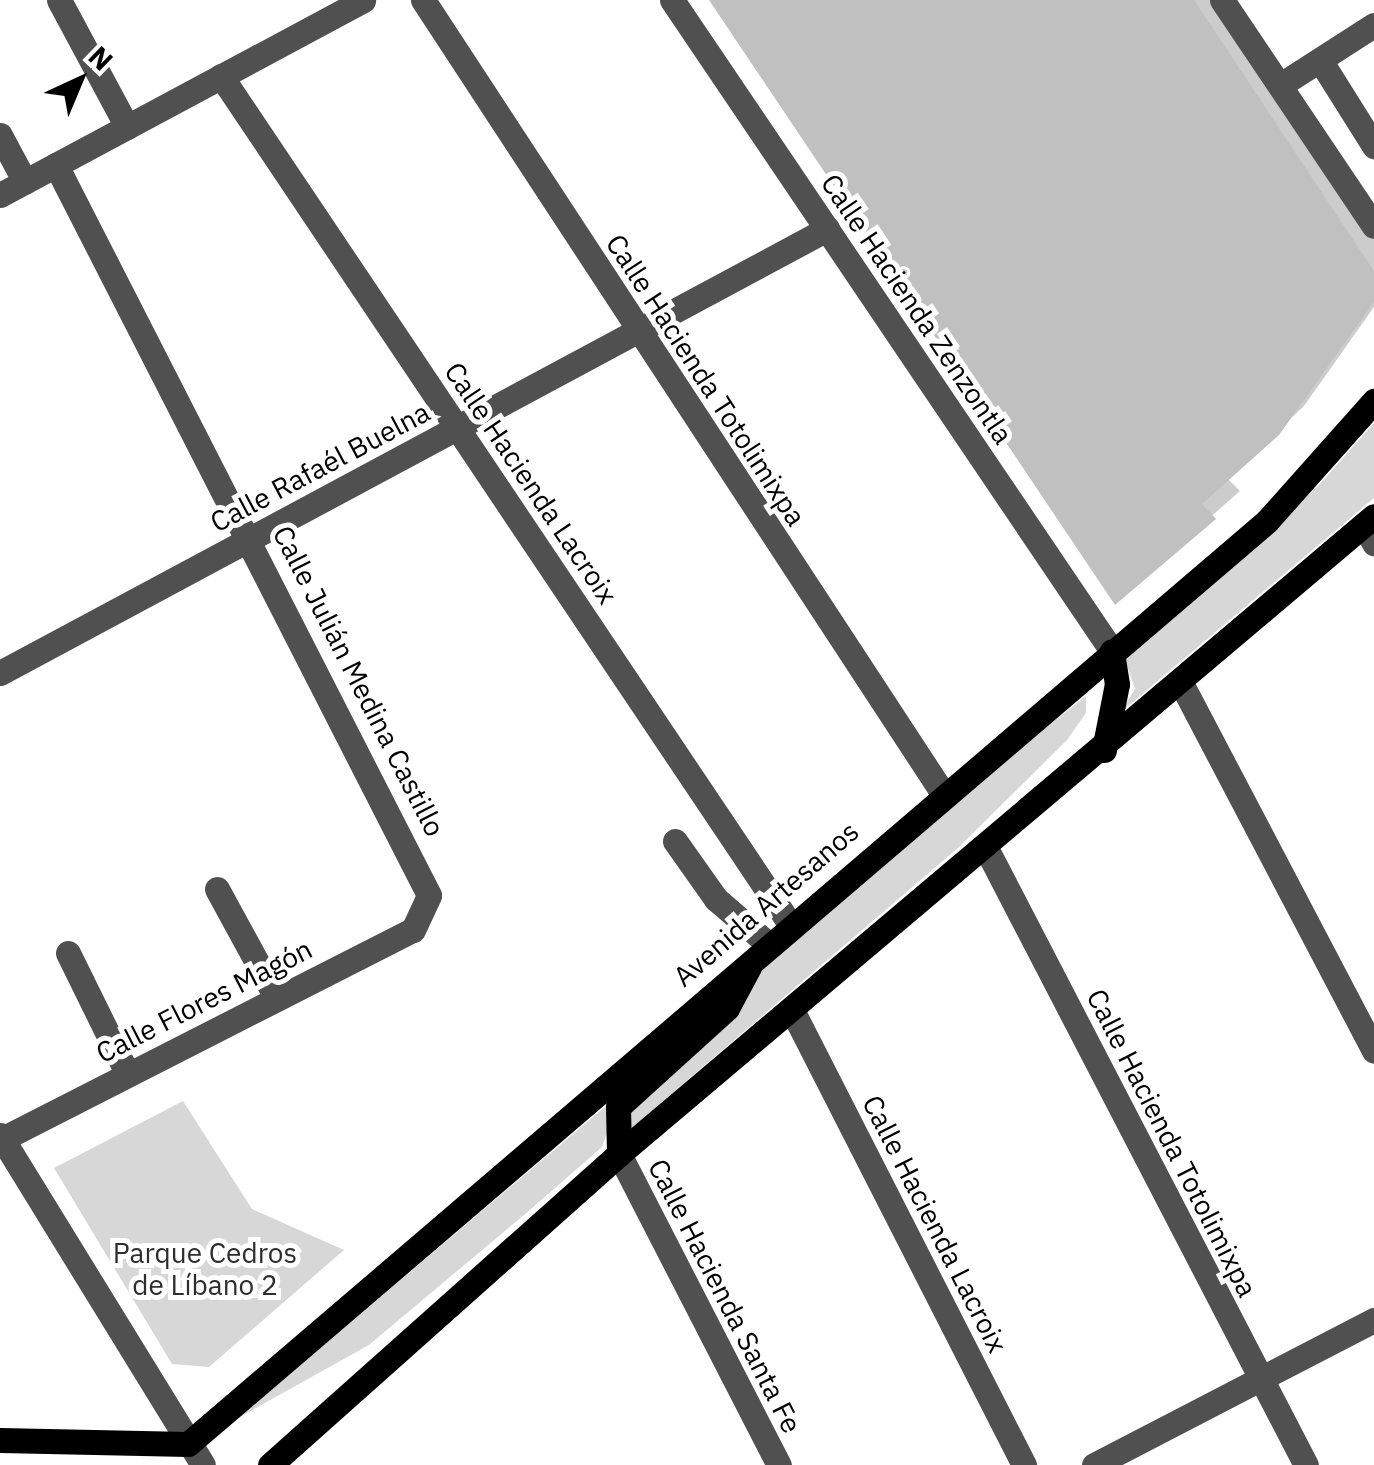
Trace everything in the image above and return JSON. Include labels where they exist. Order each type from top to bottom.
[{"type":"main road","name":"Avenida Artesanos","points":[[196,1454],[763,946],[1267,521],[1374,401]]},
{"type":"main road","points":[[270,1465],[618,1154],[1372,526]]},
{"type":"main road","points":[[1104,750],[1117,684],[1112,651]]},
{"type":"main road","points":[[618,1154],[618,1107],[727,1008],[763,946]]},
{"type":"main road","points":[[0,1440],[196,1454]]},
{"type":"street","points":[[59,0],[127,127]]},
{"type":"street","points":[[0,195],[362,0]]},
{"type":"street","name":"Calle Hacienda Totolimixpa","points":[[423,0],[942,792]]},
{"type":"street","name":"Calle Hacienda Zenzontla","points":[[672,0],[1112,651]]},
{"type":"street","points":[[1222,0],[1374,226]]},
{"type":"street","points":[[1282,84],[1374,25]]},
{"type":"street","points":[[1320,60],[1374,146]]},
{"type":"street","name":"Calle Hacienda Lacroix","points":[[221,76],[790,924]]},
{"type":"street","points":[[0,135],[25,182]]},
{"type":"street","name":"Calle Julián Medina Castillo","points":[[56,165],[428,880],[427,910]]},
{"type":"street","name":"Calle Rafaél Buelna","points":[[0,674],[826,229]]},
{"type":"street","points":[[1182,684],[1374,1051]]},
{"type":"street","points":[[676,841],[716,899],[763,946]]},
{"type":"street","name":"Calle Hacienda Totolimixpa","points":[[986,848],[1306,1465]]},
{"type":"street","points":[[217,889],[276,997]]},
{"type":"street","name":"Calle Flores Magón","points":[[1,1138],[413,930],[427,910]]},
{"type":"street","points":[[68,954],[126,1073]]},
{"type":"street","name":"Calle Hacienda Lacroix","points":[[792,1010],[1024,1465]]},
{"type":"street","points":[[1,1138],[196,1454]]},
{"type":"street","name":"Calle Hacienda Santa Fe","points":[[618,1154],[779,1465]]},
{"type":"street","points":[[1094,1465],[1374,1320]]},
{"type":"green space","points":[[1374,423],[1374,498],[1121,712],[1135,689],[1125,660],[1319,485]]},
{"type":"green space","points":[[1086,696],[1086,713],[1067,740],[959,847],[627,1132],[631,1103],[829,897]]},
{"type":"green space","points":[[620,1094],[602,1147],[531,1209],[369,1345],[238,1418]]},
{"type":"green space","name":"Parque Cedros de Líbano 2","points":[[183,1101],[252,1209],[344,1250],[209,1367],[172,1364],[54,1168]]},
{"type":"building","points":[[709,0],[1194,0],[1374,271],[1374,302],[1279,435],[1202,504],[1216,519],[1115,605]]}]
